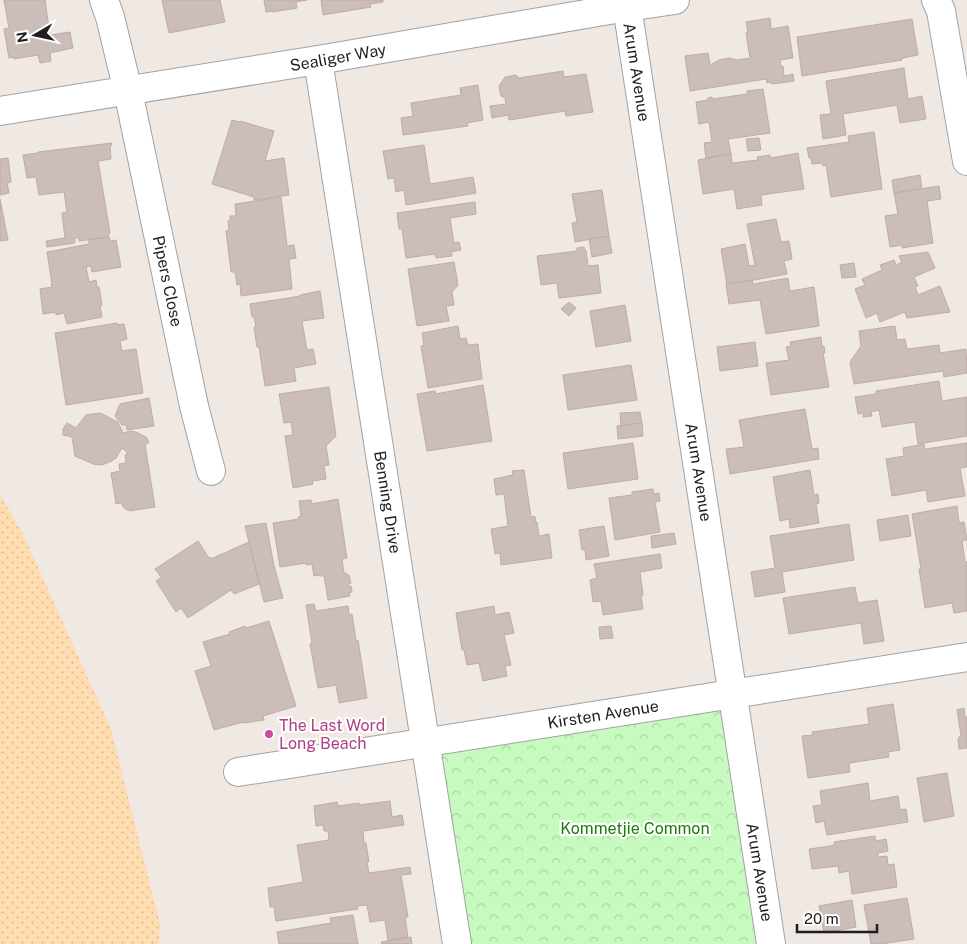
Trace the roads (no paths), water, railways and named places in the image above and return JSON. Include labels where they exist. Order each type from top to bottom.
[{"type":"street","name":"Pipers Close","points":[[104,0],[128,91],[194,406],[211,472]]},
{"type":"street","name":"Sealiger Way","points":[[0,111],[318,60],[626,3],[675,0]]},
{"type":"street","points":[[936,0],[941,11],[964,115],[967,160]]},
{"type":"street","name":"Arum Avenue","points":[[626,3],[770,944]]},
{"type":"street","name":"Benning Drive","points":[[318,60],[457,944]]},
{"type":"street","name":"Kirsten Avenue","points":[[238,772],[967,657]]},
{"type":"place","name":"The Last Word Long Beach","points":[[269,734]]},
{"type":"park label","name":"Kommetjie Common","points":[[635,828]]}]
